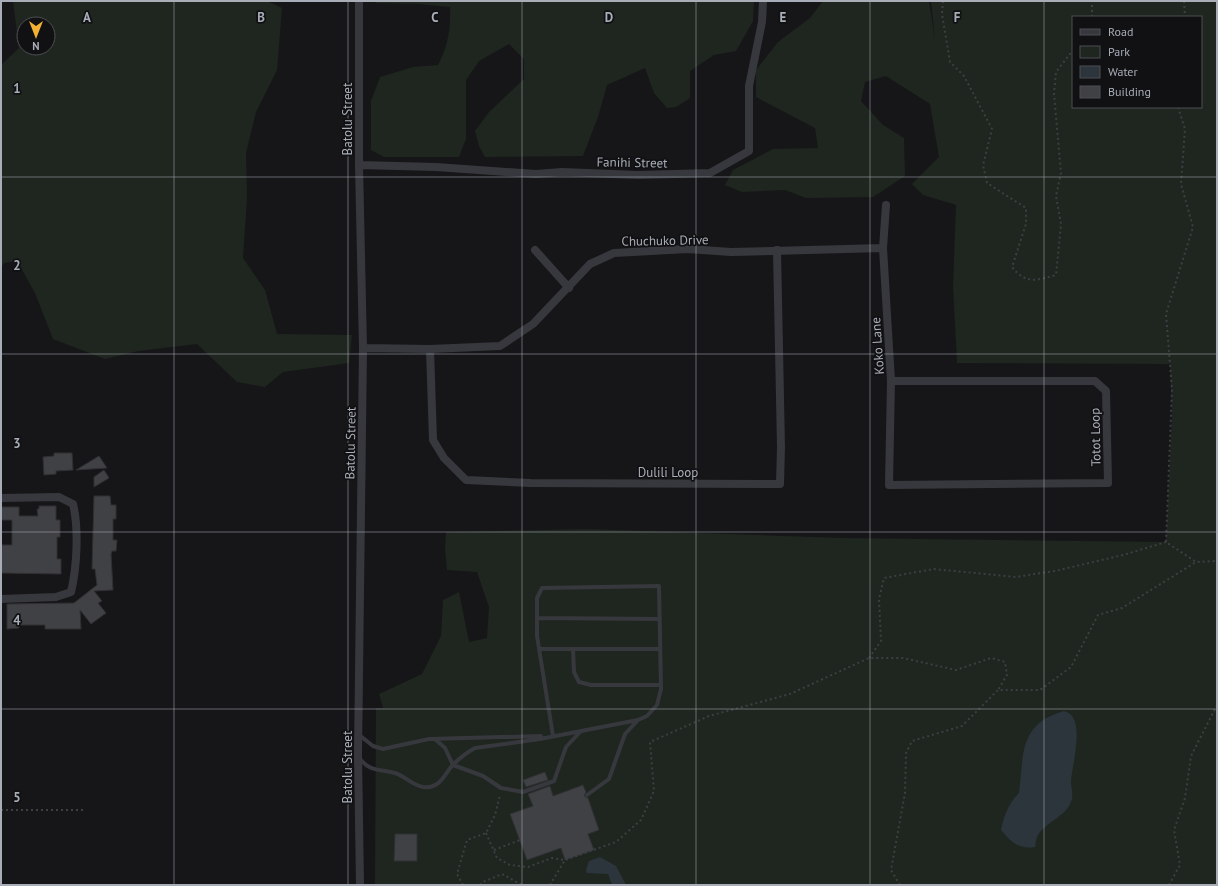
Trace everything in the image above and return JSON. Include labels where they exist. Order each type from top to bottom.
[{"type":"street","name":"Batolu Street","points":[[359,1],[359,165],[363,348],[358,734],[360,885]]},
{"type":"street","name":"Fanihi Street","points":[[359,165],[436,167],[536,174],[562,172],[638,175],[710,172],[749,151],[749,86],[762,22],[763,1]]},
{"type":"street","name":"Koko Lane","points":[[886,205],[883,248],[891,381],[889,485]]},
{"type":"street","name":"Chuchuko Drive","points":[[363,348],[430,349],[500,346],[533,324],[569,288],[590,264],[614,253],[688,249],[731,252],[883,248]]},
{"type":"street","points":[[535,250],[569,288]]},
{"type":"street","name":"Dulili Loop","points":[[430,349],[433,440],[444,458],[466,480],[531,483],[780,484],[781,448],[777,250]]},
{"type":"street","name":"Totot Loop","points":[[889,485],[1108,483],[1106,391],[1095,381],[891,381]]},
{"type":"street","points":[[1,498],[59,498],[73,504],[76,517],[75,576],[71,592],[56,597],[1,599]]},
{"type":"lane","points":[[358,757],[367,767],[395,773],[423,787],[436,785],[442,781],[453,765],[475,748],[560,735],[638,720],[646,716],[657,705],[660,685],[659,586],[542,588],[537,598],[539,649],[553,736]]},
{"type":"lane","points":[[537,618],[660,619]]},
{"type":"lane","points":[[539,649],[660,649]]},
{"type":"lane","points":[[573,649],[574,672],[579,682],[591,685],[660,685]]},
{"type":"lane","points":[[587,795],[609,779],[625,734],[638,720]]},
{"type":"lane","points":[[435,739],[445,748],[453,765],[483,776],[501,788],[523,792],[554,781],[566,747],[581,731]]},
{"type":"lane","points":[[358,734],[373,746],[382,749],[410,742],[435,739],[560,735]]},
{"type":"path","points":[[943,1],[942,14],[950,62],[964,76],[992,129],[983,165],[987,183],[1026,208],[1026,224],[1012,267],[1019,276],[1035,280],[1056,275],[1061,224],[1056,196],[1062,173],[1054,94],[1056,72],[1072,51]]},
{"type":"path","points":[[1092,1],[1092,16]]},
{"type":"path","points":[[1184,1],[1185,16]]},
{"type":"path","points":[[1166,542],[1172,389],[1166,314],[1193,227],[1181,184],[1185,129],[1178,108]]},
{"type":"path","points":[[1166,542],[1196,562]]},
{"type":"path","points":[[869,658],[881,641],[879,599],[884,578],[934,569],[1016,577],[1056,571],[1123,555],[1166,542]]},
{"type":"path","points":[[998,690],[1040,690],[1071,667],[1098,615],[1122,608],[1196,562],[1217,562]]},
{"type":"path","points":[[486,833],[497,858],[510,865],[528,867],[552,858],[565,860],[616,842],[641,820],[654,791],[650,742],[709,716],[790,694],[869,658],[903,658],[956,670],[991,658],[1005,662],[1007,675],[998,690],[962,726],[912,741],[906,753],[905,793],[891,870],[900,885]]},
{"type":"path","points":[[1169,885],[1180,865],[1174,830],[1185,798],[1191,756],[1217,705]]},
{"type":"path","points":[[463,885],[457,874],[467,840],[486,833],[495,815],[501,788]]},
{"type":"path","points":[[1,810],[83,810]]},
{"type":"path","points":[[494,850],[520,840]]},
{"type":"path","points":[[550,885],[565,860]]},
{"type":"path","points":[[480,885],[483,882],[502,874],[522,885]]},
{"type":"green space","points":[[13,1],[267,1],[282,8],[277,70],[256,112],[246,153],[247,198],[243,258],[265,290],[277,334],[352,335],[349,363],[283,372],[265,387],[237,382],[197,344],[138,351],[105,359],[53,339],[35,293],[17,261],[4,263],[1,268],[1,65],[16,51],[16,56],[56,56],[56,16],[16,16],[16,24]]},
{"type":"green space","points":[[376,1],[754,1],[753,21],[736,51],[714,55],[690,71],[690,98],[676,107],[667,108],[654,93],[645,68],[607,85],[598,117],[583,156],[485,157],[479,146],[475,131],[489,112],[524,79],[524,59],[509,44],[479,61],[466,80],[466,139],[459,157],[384,157],[371,150],[371,101],[380,77],[413,67],[438,65],[448,37],[450,7],[418,4],[376,3]]},
{"type":"green space","points":[[823,1],[929,1],[935,41],[931,1],[1217,1],[1217,885],[375,885],[376,708],[383,708],[379,694],[422,674],[441,636],[443,600],[459,592],[469,642],[487,638],[489,607],[477,572],[447,570],[445,549],[446,532],[588,529],[842,538],[1166,542],[1172,416],[1170,364],[957,363],[953,286],[956,205],[923,195],[912,184],[939,157],[930,104],[886,76],[865,82],[861,101],[883,125],[904,138],[905,176],[873,197],[806,198],[785,190],[742,192],[725,185],[733,170],[773,149],[818,148],[815,128],[756,97],[756,70],[778,42],[810,18]]},
{"type":"water","points":[[1064,711],[1071,715],[1075,722],[1077,731],[1071,781],[1072,799],[1068,807],[1060,816],[1041,830],[1037,836],[1035,847],[1029,848],[1020,846],[1011,841],[1001,830],[1007,810],[1019,793],[1023,754],[1026,743],[1038,724],[1049,717]]},
{"type":"water","points":[[600,857],[616,866],[626,885],[612,885],[608,874],[587,873],[586,870],[589,861]]},
{"type":"building","points":[[54,453],[72,453],[73,470],[56,471],[56,474],[44,475],[43,457],[54,456]]},
{"type":"building","points":[[99,456],[107,468],[76,470]]},
{"type":"building","points":[[104,470],[109,478],[94,487],[94,477]]},
{"type":"building","points":[[94,496],[110,496],[111,505],[116,505],[116,519],[113,519],[113,540],[117,540],[116,551],[112,551],[111,554],[113,590],[94,591],[102,601],[98,603],[106,613],[91,624],[80,610],[81,629],[45,629],[45,625],[19,625],[19,628],[7,629],[7,604],[74,603],[97,585],[95,569],[92,569]]},
{"type":"building","points":[[39,506],[56,506],[56,520],[60,520],[60,537],[57,537],[57,559],[61,559],[61,574],[1,573],[1,545],[12,545],[12,520],[1,520],[1,507],[19,507],[19,516],[38,516],[37,509],[39,509]]},
{"type":"building","points":[[545,772],[548,780],[526,787],[523,780]]},
{"type":"building","points":[[583,785],[586,792],[584,796],[588,798],[599,830],[588,834],[594,850],[565,860],[561,848],[527,860],[510,814],[533,806],[528,794],[550,786],[553,796]]},
{"type":"building","points":[[395,834],[417,834],[417,861],[394,861]]}]
